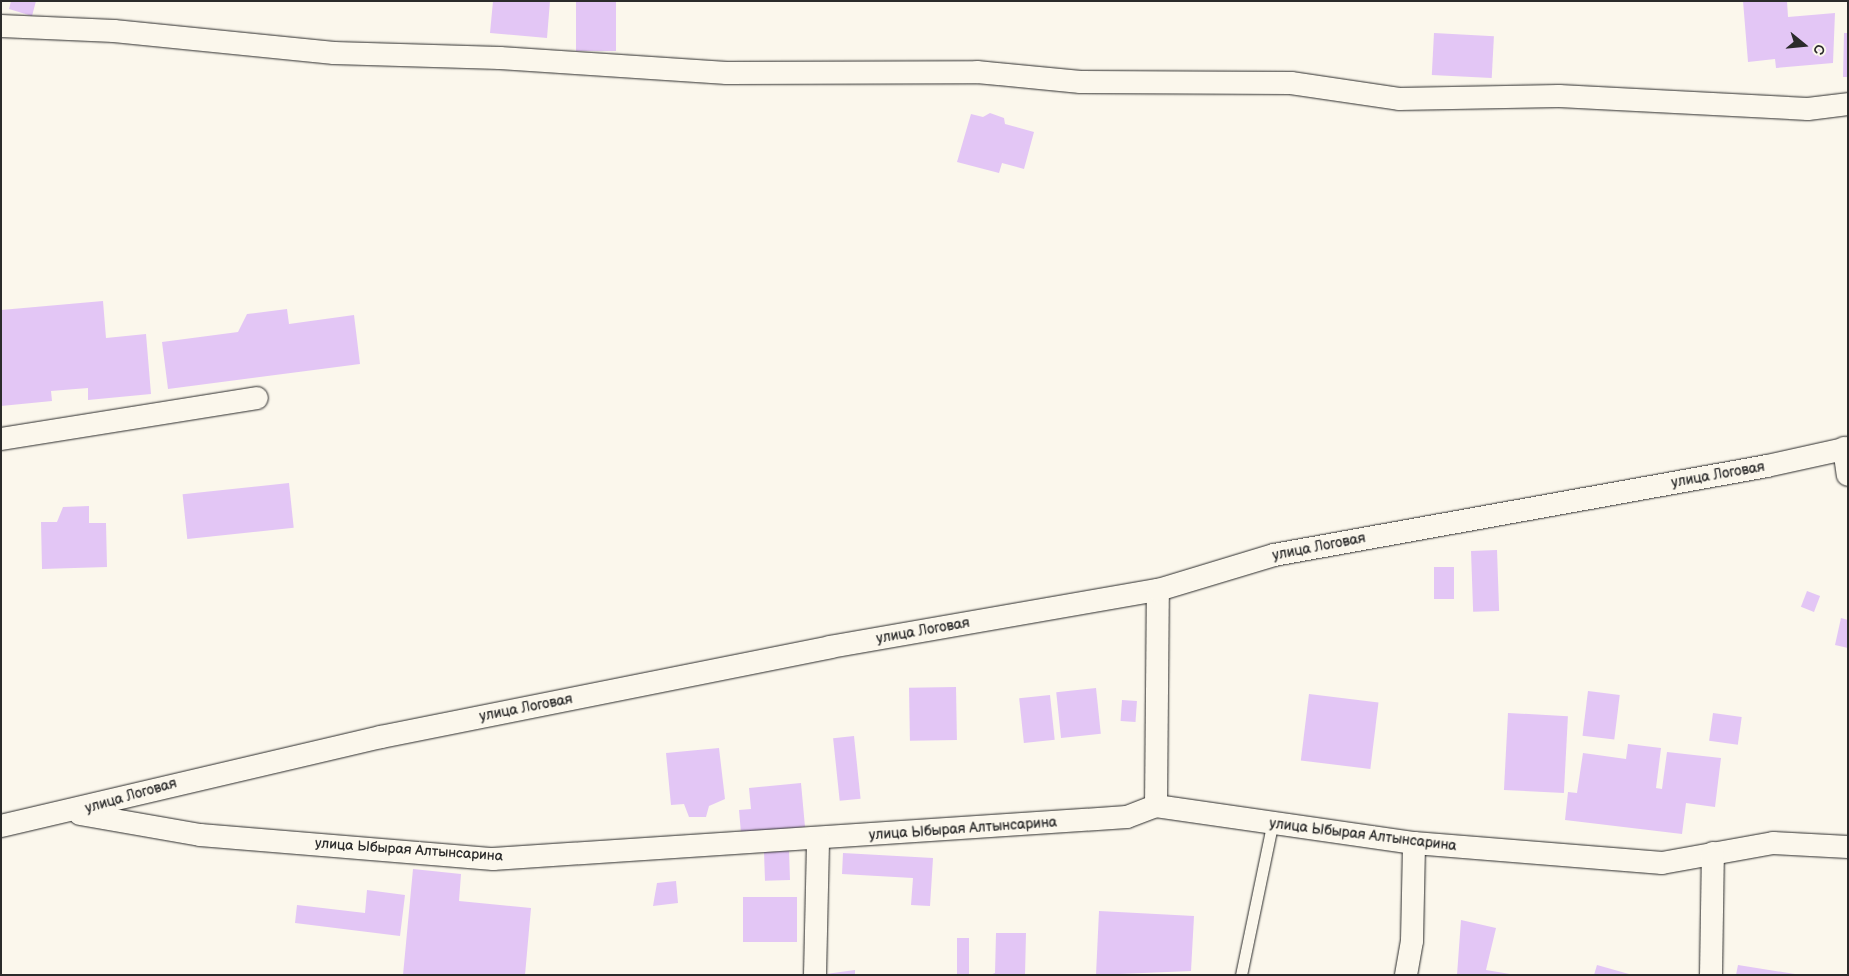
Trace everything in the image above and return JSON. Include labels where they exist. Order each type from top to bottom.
[{"type":"street","points":[[1,26],[114,31],[334,54],[500,58],[727,73],[978,72],[1082,82],[1291,82],[1400,99],[1559,96],[1808,109],[1848,104]]},
{"type":"street","points":[[1,440],[257,398]]},
{"type":"street","points":[[1846,448],[1848,475]]},
{"type":"street","name":"улица Логовая","points":[[1,826],[74,813],[180,782],[390,735],[830,647],[1158,590],[1274,555],[1767,466],[1846,448]]},
{"type":"street","points":[[1156,806],[1158,590]]},
{"type":"street","name":"улица Ыбырая Алтынсарина","points":[[74,813],[200,834],[493,859],[818,840],[1127,817],[1156,806],[1272,825],[1414,843],[1662,863],[1773,843],[1848,847]]},
{"type":"street","points":[[815,975],[818,840]]},
{"type":"street","points":[[1406,975],[1412,941],[1414,843]]},
{"type":"street","points":[[1711,975],[1713,853]]},
{"type":"lane","points":[[1241,975],[1272,825]]},
{"type":"building","points":[[11,1],[36,1],[32,16],[9,9]]},
{"type":"building","points":[[493,1],[550,1],[547,38],[490,33]]},
{"type":"building","points":[[576,1],[616,1],[616,51],[576,51]]},
{"type":"building","points":[[1743,1],[1787,1],[1788,17],[1835,13],[1833,63],[1776,68],[1775,59],[1748,62]]},
{"type":"building","points":[[1434,33],[1494,36],[1492,78],[1432,75]]},
{"type":"building","points":[[1844,33],[1848,33],[1848,77],[1843,77]]},
{"type":"building","points":[[990,113],[1004,118],[1005,124],[1034,132],[1024,169],[1002,163],[999,173],[957,162],[971,114],[983,117]]},
{"type":"building","points":[[103,301],[106,338],[146,334],[151,394],[88,400],[88,388],[51,391],[52,401],[1,406],[1,310]]},
{"type":"building","points":[[287,309],[289,324],[354,315],[360,364],[168,389],[162,342],[238,332],[247,314]]},
{"type":"building","points":[[289,483],[294,528],[187,539],[183,494]]},
{"type":"building","points":[[89,506],[89,523],[106,523],[107,567],[42,569],[41,522],[57,522],[63,507]]},
{"type":"building","points":[[1497,550],[1499,611],[1473,612],[1471,551]]},
{"type":"building","points":[[1434,567],[1454,567],[1454,599],[1434,599]]},
{"type":"building","points":[[1807,591],[1820,596],[1814,612],[1801,607]]},
{"type":"building","points":[[1841,618],[1848,620],[1848,648],[1835,645]]},
{"type":"building","points":[[956,687],[957,740],[910,741],[909,688]]},
{"type":"building","points":[[1096,688],[1101,734],[1061,738],[1056,692]]},
{"type":"building","points":[[1588,691],[1620,695],[1614,740],[1583,736]]},
{"type":"building","points":[[1309,694],[1378,703],[1370,769],[1301,761]]},
{"type":"building","points":[[1050,695],[1055,740],[1024,743],[1019,698]]},
{"type":"building","points":[[1122,700],[1137,701],[1135,722],[1121,721]]},
{"type":"building","points":[[1508,713],[1568,716],[1564,793],[1504,790]]},
{"type":"building","points":[[1713,713],[1742,717],[1738,745],[1709,741]]},
{"type":"building","points":[[854,736],[861,799],[840,801],[833,738]]},
{"type":"building","points":[[1628,744],[1661,748],[1656,788],[1662,789],[1667,752],[1721,758],[1715,807],[1686,803],[1682,834],[1565,820],[1568,792],[1577,793],[1583,753],[1626,759]]},
{"type":"building","points":[[719,748],[725,799],[709,806],[706,817],[689,817],[684,804],[671,805],[666,753]]},
{"type":"building","points":[[801,783],[805,827],[741,833],[739,810],[751,809],[749,788]]},
{"type":"building","points":[[789,851],[790,880],[765,881],[764,852]]},
{"type":"building","points":[[843,853],[933,858],[930,906],[911,905],[913,878],[842,874]]},
{"type":"building","points":[[413,869],[461,874],[459,901],[531,908],[525,975],[403,975]]},
{"type":"building","points":[[676,881],[678,903],[653,906],[657,883]]},
{"type":"building","points":[[367,890],[405,895],[400,936],[295,923],[297,905],[365,913]]},
{"type":"building","points":[[743,897],[797,897],[797,942],[743,942]]},
{"type":"building","points":[[1099,911],[1194,916],[1191,971],[1096,975]]},
{"type":"building","points":[[1461,920],[1496,928],[1486,970],[1516,975],[1457,975]]},
{"type":"building","points":[[996,933],[1026,933],[1025,975],[990,975],[995,973]]},
{"type":"building","points":[[957,938],[969,938],[969,975],[957,975]]},
{"type":"building","points":[[1597,965],[1629,974],[1594,975]]},
{"type":"building","points":[[1738,965],[1795,974],[1795,975],[1736,975]]},
{"type":"building","points":[[855,970],[855,975],[826,975],[826,974]]}]
